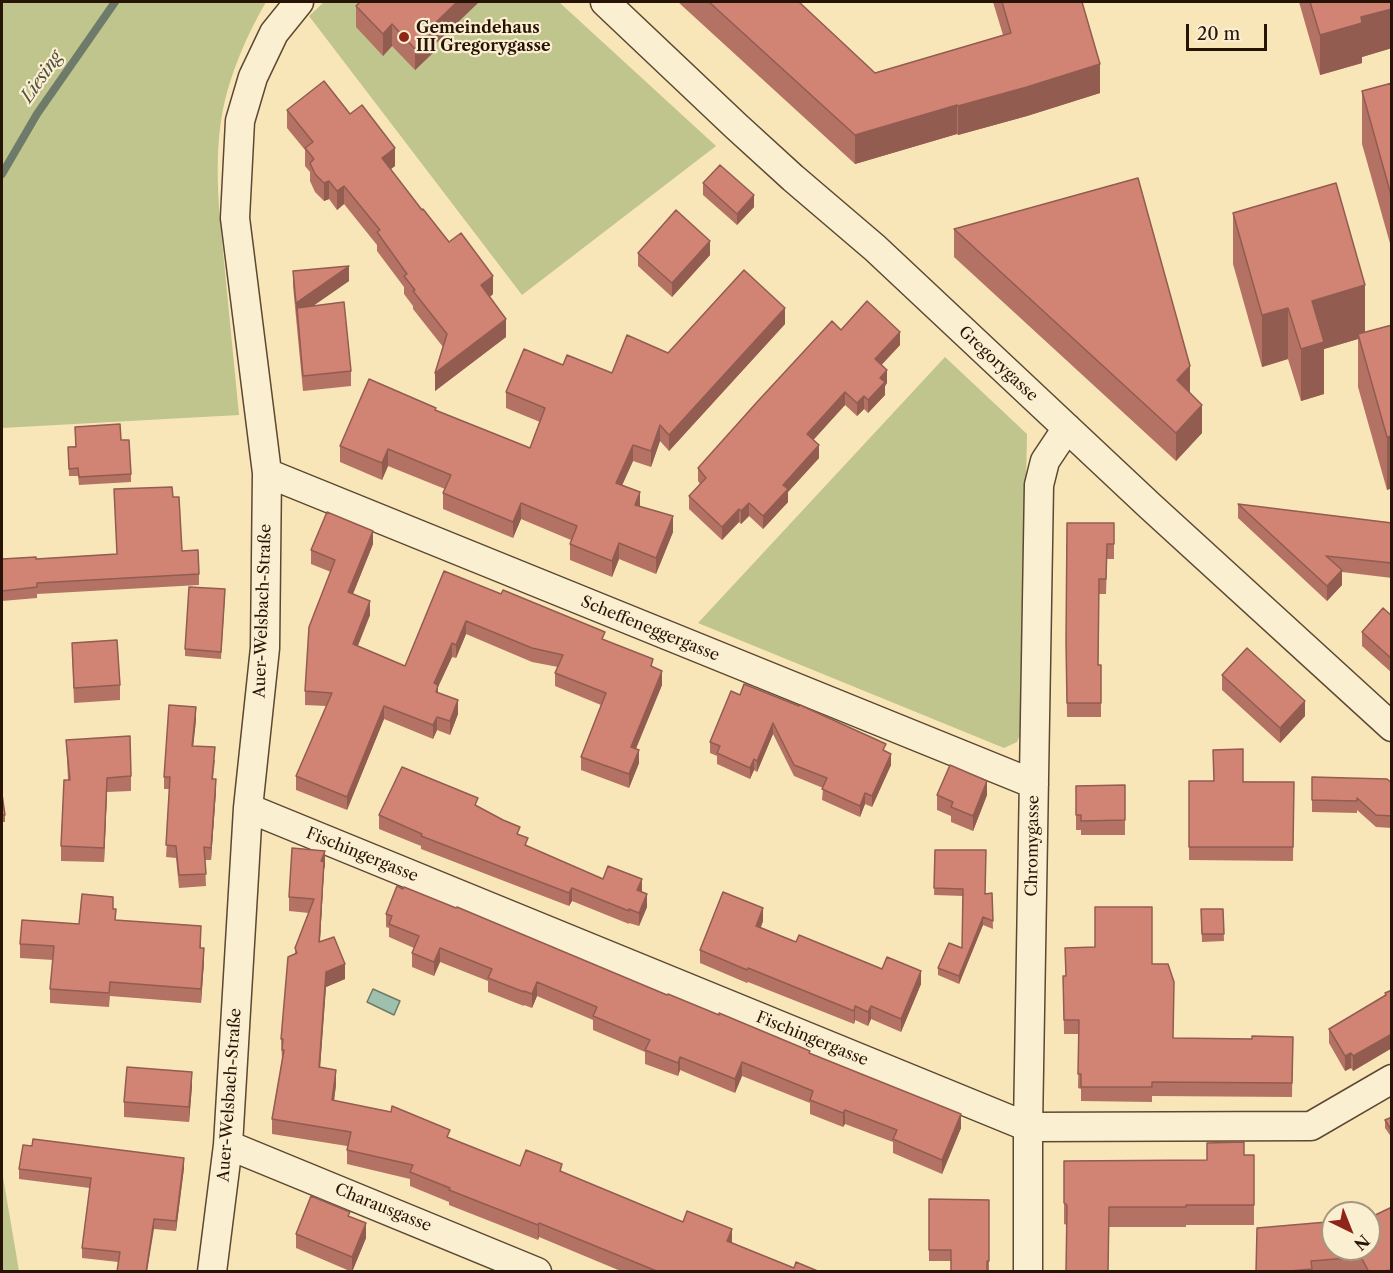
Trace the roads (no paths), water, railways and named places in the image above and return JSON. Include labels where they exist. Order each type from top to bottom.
[{"type":"street","name":"Auer-Welsbach-Straße","points":[[212,1272],[228,1145],[248,808],[265,648],[267,473],[235,218],[240,121],[253,77],[274,33],[299,2]]},
{"type":"street","name":"Gregorygasse","points":[[605,2],[736,126],[875,248],[1392,727]]},
{"type":"street","name":"Chromygasse","points":[[1028,1272],[1028,1127],[1039,485],[1045,461],[1067,428]]},
{"type":"street","name":"Scheffeneggergasse","points":[[267,473],[1034,784]]},
{"type":"street","name":"Fischingergasse","points":[[248,808],[1028,1127],[1311,1126],[1392,1080]]},
{"type":"street","name":"Charausgasse","points":[[228,1145],[537,1272]]},
{"type":"waterway","name":"Liesing","points":[[2,174],[37,114],[115,2]]},
{"type":"place","name":"Gemeindehaus III Gregorygasse","points":[[404,37]]}]
